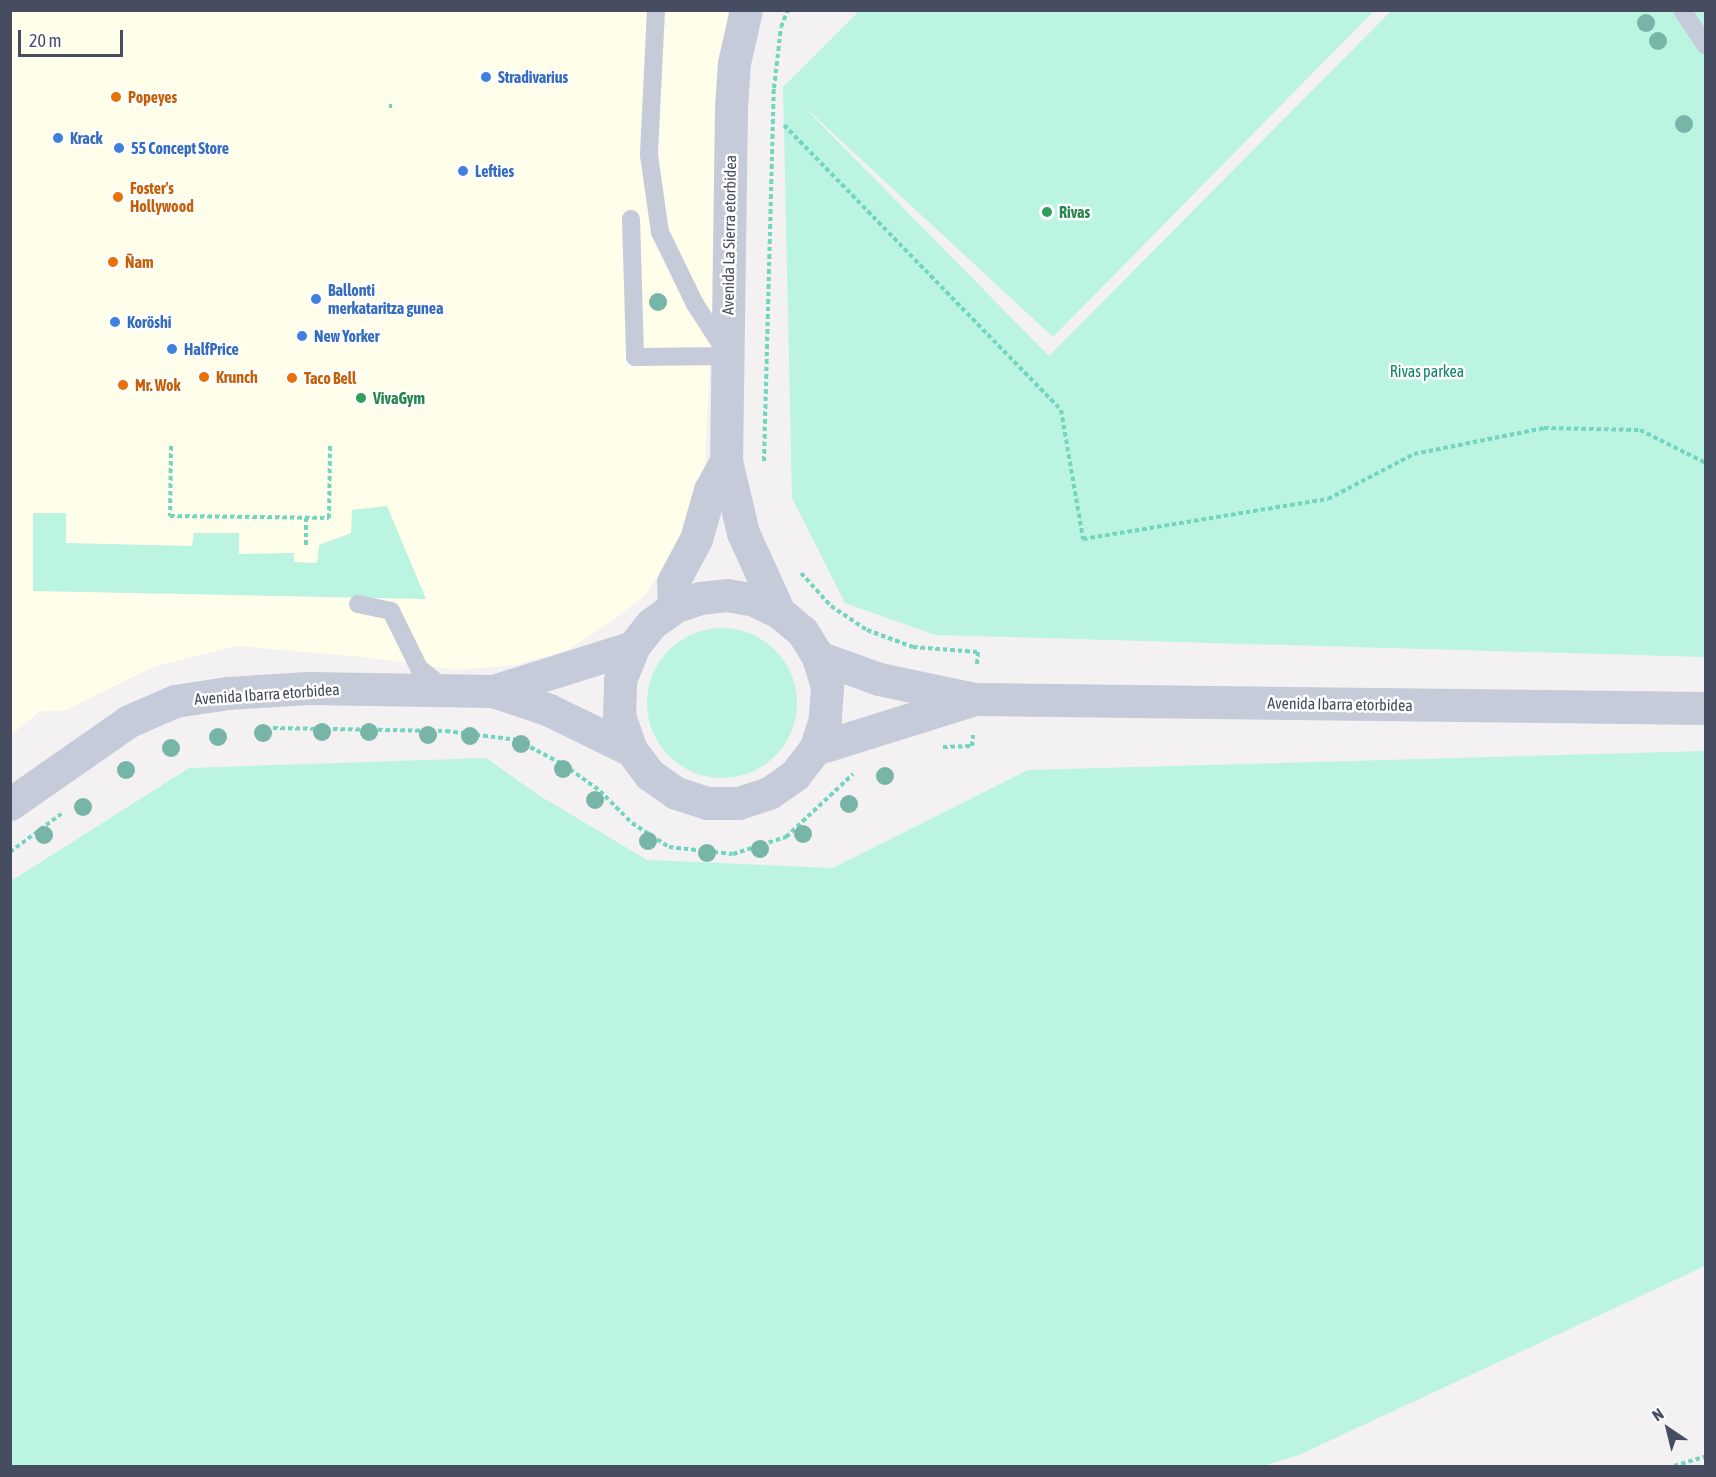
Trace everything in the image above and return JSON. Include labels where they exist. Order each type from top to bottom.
[{"type":"street","name":"Avenida La Sierra etorbidea","points":[[746,10],[734,63],[731,107],[726,461],[743,533],[779,612]]},
{"type":"street","name":"Avenida La Sierra etorbidea","points":[[674,607],[673,582],[696,539],[710,490],[726,461]]},
{"type":"street","points":[[727,595],[754,600],[779,612],[802,631],[818,657],[827,687],[825,719],[815,749],[795,775],[778,787],[738,803],[707,803],[676,793],[650,775],[631,750],[620,704],[620,680],[633,647],[651,624],[674,607],[700,598],[727,595]]},
{"type":"street","points":[[493,691],[633,647]]},
{"type":"street","name":"Avenida Ibarra etorbidea","points":[[818,657],[879,679],[975,699],[1706,708]]},
{"type":"street","name":"Avenida Ibarra etorbidea","points":[[13,800],[129,721],[175,701],[308,688],[493,691]]},
{"type":"street","points":[[493,691],[549,711],[631,750]]},
{"type":"street","name":"Avenida Ibarra etorbidea","points":[[815,749],[975,699]]},
{"type":"lane","points":[[656,10],[649,155],[660,232],[696,304],[728,356]]},
{"type":"lane","points":[[1682,10],[1706,46]]},
{"type":"lane","points":[[631,219],[634,357],[728,356]]},
{"type":"lane","points":[[358,604],[391,611],[419,668],[446,690]]},
{"type":"path","points":[[784,125],[1061,410],[1083,539],[1328,499],[1414,454],[1544,428],[1640,430],[1706,464]]},
{"type":"path","points":[[171,446],[170,516],[329,518],[330,444]]},
{"type":"path","points":[[306,518],[306,547]]},
{"type":"path","points":[[1674,1467],[1706,1456]]},
{"type":"shaded area","name":"Ballonti merkataritza gunea","points":[[11,11],[728,11],[704,483],[673,557],[645,595],[614,620],[568,650],[516,665],[456,670],[363,657],[237,646],[153,667],[64,711],[40,711],[11,735]]},
{"type":"green space","name":"Rivas parkea","points":[[859,11],[1374,11],[1053,337],[797,100],[1049,356],[1391,11],[1705,11],[1705,657],[935,635],[845,603],[792,498],[783,87]]},
{"type":"green space","points":[[387,506],[426,599],[33,591],[33,513],[66,513],[66,543],[192,546],[194,533],[239,533],[239,554],[294,553],[294,562],[317,563],[319,545],[351,533],[352,510]]},
{"type":"green space","points":[[722,628],[751,634],[775,650],[791,674],[797,703],[791,732],[775,756],[751,772],[722,778],[693,772],[669,756],[653,732],[647,703],[653,674],[669,650],[693,634]]},
{"type":"green space","points":[[1705,751],[1705,1266],[1299,1455],[1263,1466],[11,1466],[11,881],[189,768],[486,758],[540,796],[647,860],[833,868],[1028,770]]},
{"type":"place","name":"Stradivarius","points":[[486,77]]},
{"type":"place","name":"Popeyes","points":[[116,97]]},
{"type":"place","name":"Krack","points":[[58,138]]},
{"type":"place","name":"55 Concept Store","points":[[119,148]]},
{"type":"place","name":"Lefties","points":[[463,171]]},
{"type":"place","name":"Foster's Hollywood","points":[[118,197]]},
{"type":"place","name":"Rivas","points":[[1047,212]]},
{"type":"place","name":"Ñam","points":[[113,262]]},
{"type":"place","name":"Ballonti merkataritza gunea","points":[[316,299]]},
{"type":"place","name":"Koröshi","points":[[115,322]]},
{"type":"place","name":"New Yorker","points":[[302,336]]},
{"type":"place","name":"HalfPrice","points":[[172,349]]},
{"type":"place","name":"Krunch","points":[[204,377]]},
{"type":"place","name":"Taco Bell","points":[[292,378]]},
{"type":"place","name":"Mr. Wok","points":[[123,385]]},
{"type":"place","name":"VivaGym","points":[[361,398]]}]
